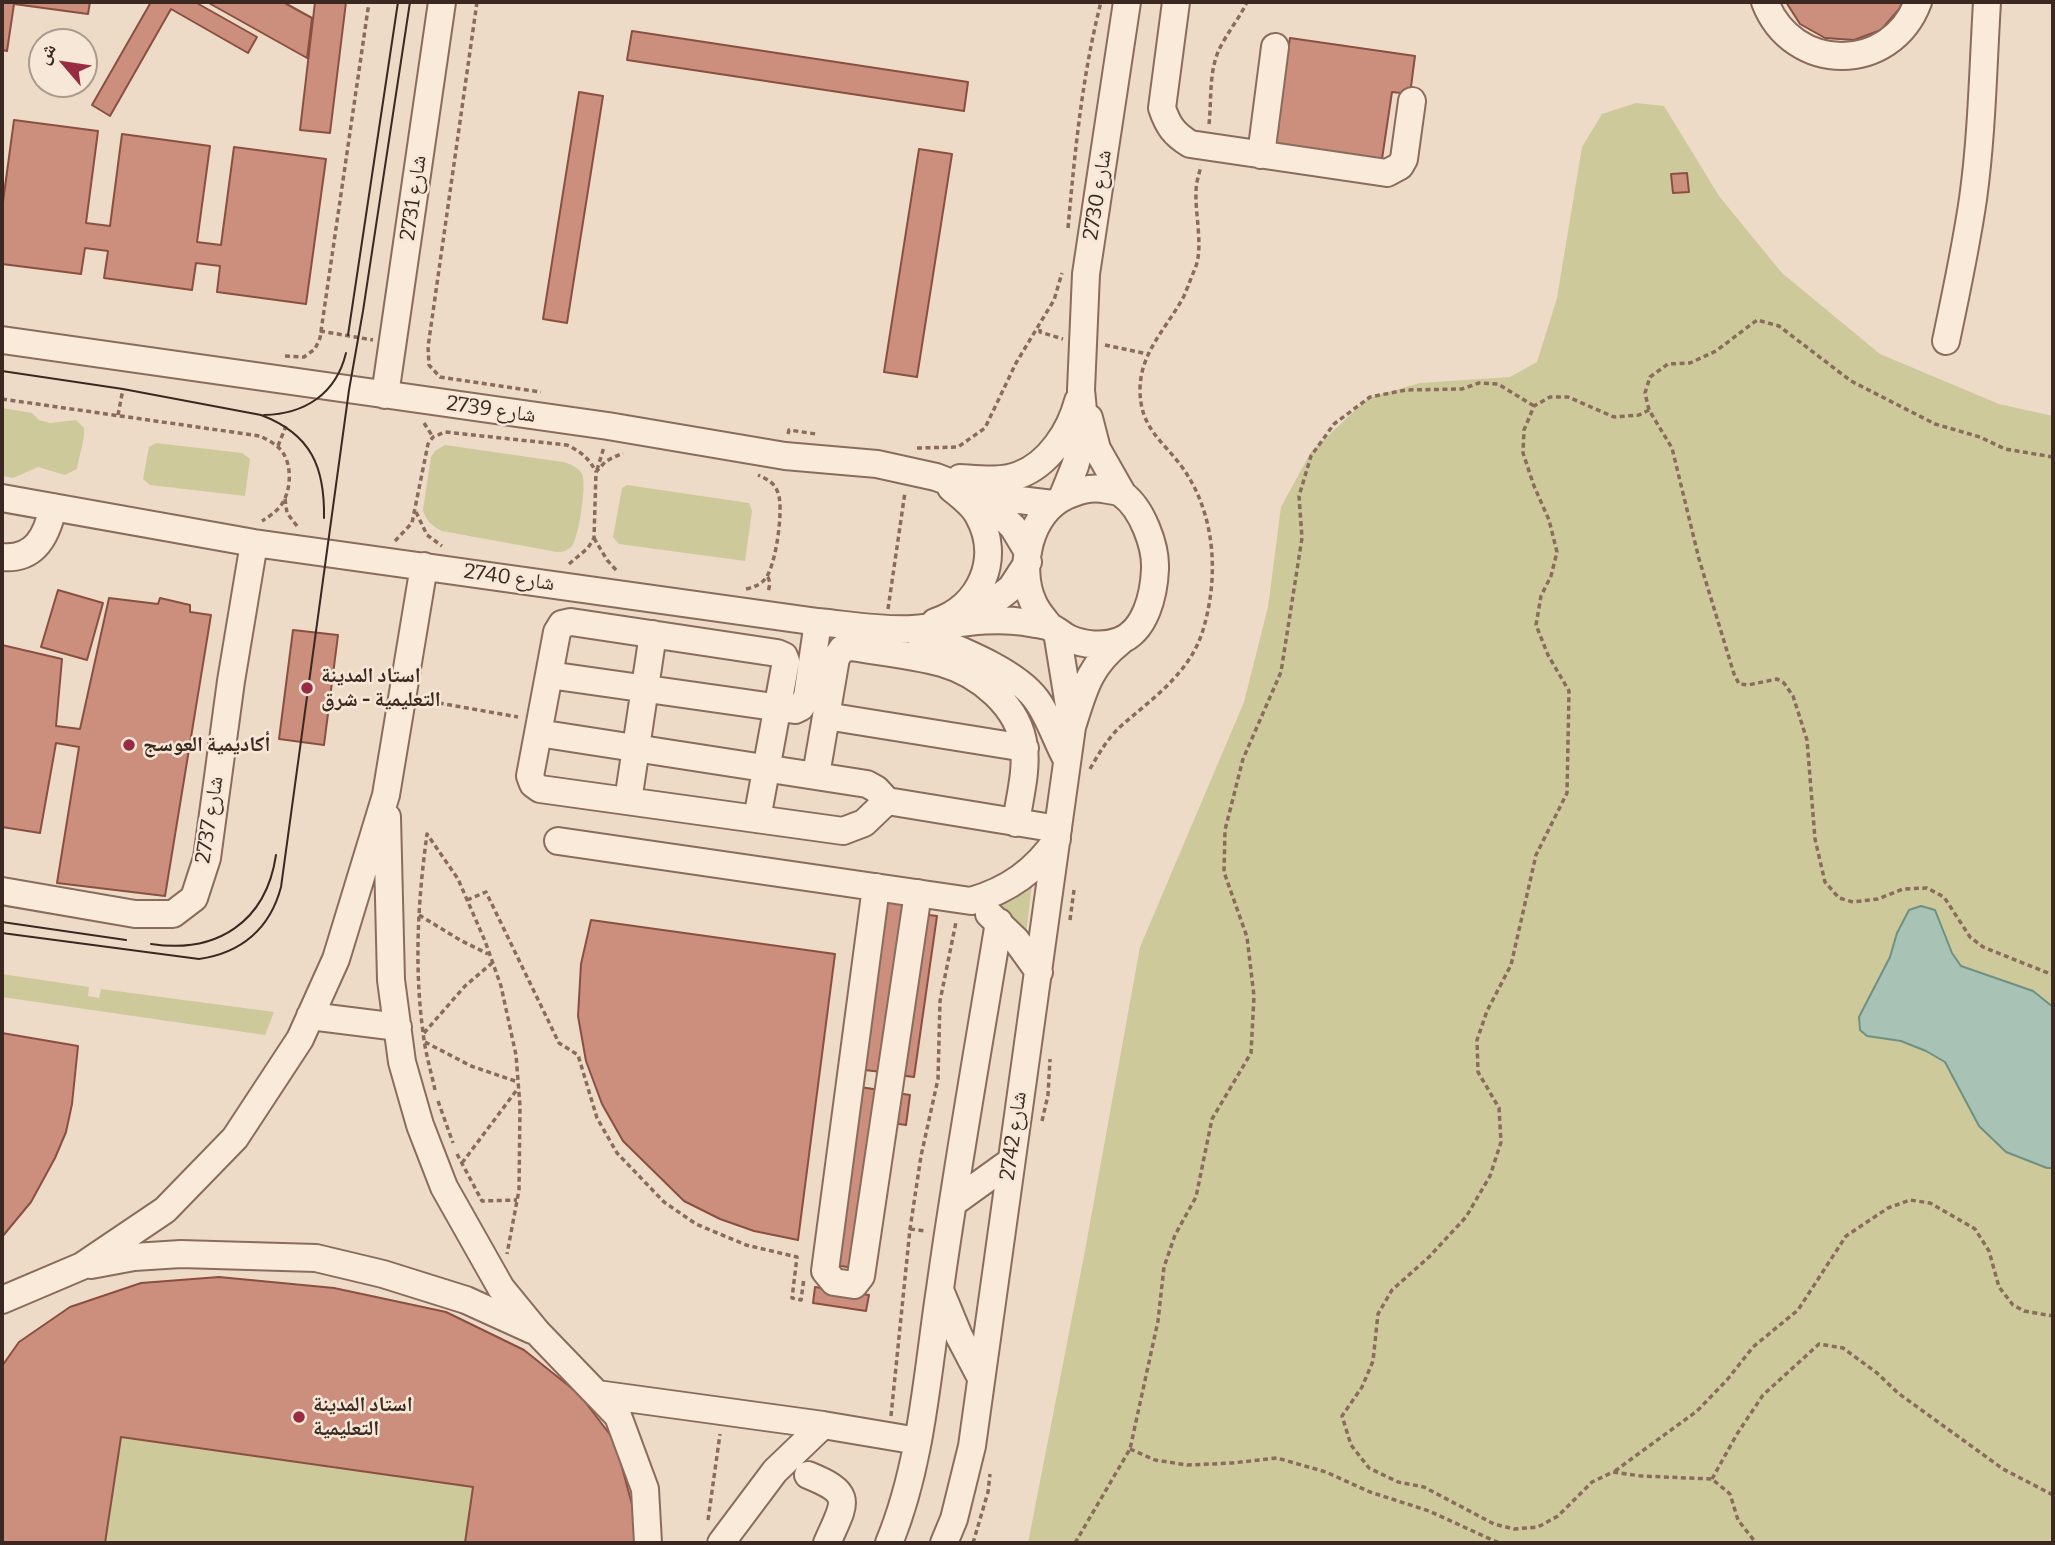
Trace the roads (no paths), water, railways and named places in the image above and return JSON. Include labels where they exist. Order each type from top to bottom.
[{"type":"street","name":"شارع 2731","points":[[385,395],[442,2]]},
{"type":"street","name":"شارع 2730","points":[[1058,501],[1075,466],[1085,430],[1081,390],[1086,274],[1127,2]]},
{"type":"street","points":[[1176,2],[1162,108],[1167,123],[1177,136],[1190,144],[1380,172],[1394,170],[1405,159],[1412,101]]},
{"type":"street","points":[[1765,2],[1781,29],[1797,43],[1816,52],[1847,56],[1869,51],[1889,41],[1910,18],[1918,2]]},
{"type":"street","points":[[1946,341],[1962,269],[1973,197],[1981,125],[1987,2]]},
{"type":"street","points":[[1261,155],[1275,47]]},
{"type":"street","name":"شارع 2739","points":[[2,340],[608,426],[785,456],[877,464],[911,459],[936,477],[1000,499],[1058,501]]},
{"type":"street","name":"شارع 2730","points":[[1081,390],[1097,449],[1122,493]]},
{"type":"street","points":[[936,477],[995,479],[1019,475],[1042,460],[1061,440],[1074,416],[1081,390]]},
{"type":"street","points":[[898,629],[946,618],[961,609],[979,588],[989,564],[987,537],[978,513],[936,477]]},
{"type":"street","points":[[1096,488],[1122,493],[1139,515],[1152,539],[1156,561],[1155,590],[1144,618],[1121,641],[1105,645],[1088,644],[1054,630],[1032,602],[1028,586],[1028,557],[1032,534],[1038,522],[1058,501],[1078,491],[1096,488]]},
{"type":"street","name":"شارع 2739","points":[[977,492],[1013,527],[1028,557]]},
{"type":"street","name":"شارع 2740","points":[[2,498],[53,507],[257,532],[425,566],[818,622],[898,629],[1007,620],[1054,630]]},
{"type":"street","points":[[2,557],[21,556],[38,545],[49,527],[53,507]]},
{"type":"street","name":"شارع 2737","points":[[2,891],[135,914],[173,914],[194,898],[207,858],[231,681],[257,532]]},
{"type":"street","name":"شارع 2740","points":[[966,623],[1011,588],[1028,557]]},
{"type":"street","points":[[2,1300],[82,1266],[165,1210],[235,1138],[300,1039],[336,959],[386,795],[425,566]]},
{"type":"street","points":[[757,819],[786,661],[784,656],[571,622],[562,624],[557,632],[530,776],[533,784],[540,789],[843,831],[864,823],[887,801]]},
{"type":"street","points":[[549,675],[795,710],[801,707],[807,697],[818,622]]},
{"type":"street","points":[[898,629],[988,663],[1020,684],[1036,699],[1066,758]]},
{"type":"street","name":"شارع 2742","points":[[1054,630],[1072,727]]},
{"type":"street","points":[[628,801],[653,635]]},
{"type":"street","name":"شارع 2742","points":[[944,1543],[954,1519],[972,1446],[1072,727],[1085,684],[1094,667],[1121,641]]},
{"type":"street","points":[[816,775],[836,657],[842,649],[851,647],[943,663],[990,688],[1007,705],[1019,727],[1024,748],[1016,823]]},
{"type":"street","points":[[826,716],[1024,748]]},
{"type":"street","points":[[539,727],[636,747],[867,784],[887,801],[1016,823],[1058,834],[1038,863],[1014,883],[967,900]]},
{"type":"street","points":[[386,795],[391,980],[410,1031],[402,1062],[413,1100],[444,1187],[495,1278],[537,1332],[618,1416],[645,1489],[648,1543]]},
{"type":"street","points":[[558,841],[967,900],[999,922],[1039,972]]},
{"type":"street","points":[[876,887],[825,1271],[834,1282],[854,1285],[862,1276],[918,893]]},
{"type":"street","points":[[889,1543],[901,1515],[918,1441],[953,1203],[999,922]]},
{"type":"street","points":[[310,1016],[410,1031]]},
{"type":"street","points":[[953,1203],[1010,1162]]},
{"type":"street","points":[[82,1266],[134,1257],[181,1254],[316,1258],[383,1273],[466,1300],[537,1332]]},
{"type":"street","points":[[940,1288],[959,1336],[981,1378]]},
{"type":"street","points":[[597,1394],[918,1441]]},
{"type":"street","points":[[713,1536],[823,1425]]},
{"type":"street","points":[[808,1475],[833,1485],[841,1495],[842,1509],[827,1543]]},
{"type":"tram line","points":[[348,335],[398,2]]},
{"type":"tram line","points":[[2,933],[199,959],[228,951],[252,937],[276,902],[281,887],[349,390],[410,2]]},
{"type":"tram line","points":[[264,415],[293,411],[317,399],[335,380],[346,353]]},
{"type":"tram line","points":[[2,371],[123,389],[261,415],[292,432],[312,454],[322,483],[324,518]]},
{"type":"tram line","points":[[151,944],[197,944],[217,938],[234,928],[262,899],[276,855]]},
{"type":"tram line","points":[[2,922],[126,940]]},
{"type":"place","name":"استاد المدينة التعليمية - شرق","points":[[307,688]]},
{"type":"place","name":"أكاديمية العوسج","points":[[129,745]]},
{"type":"place","name":"استاد المدينة التعليمية","points":[[299,1417]]}]
